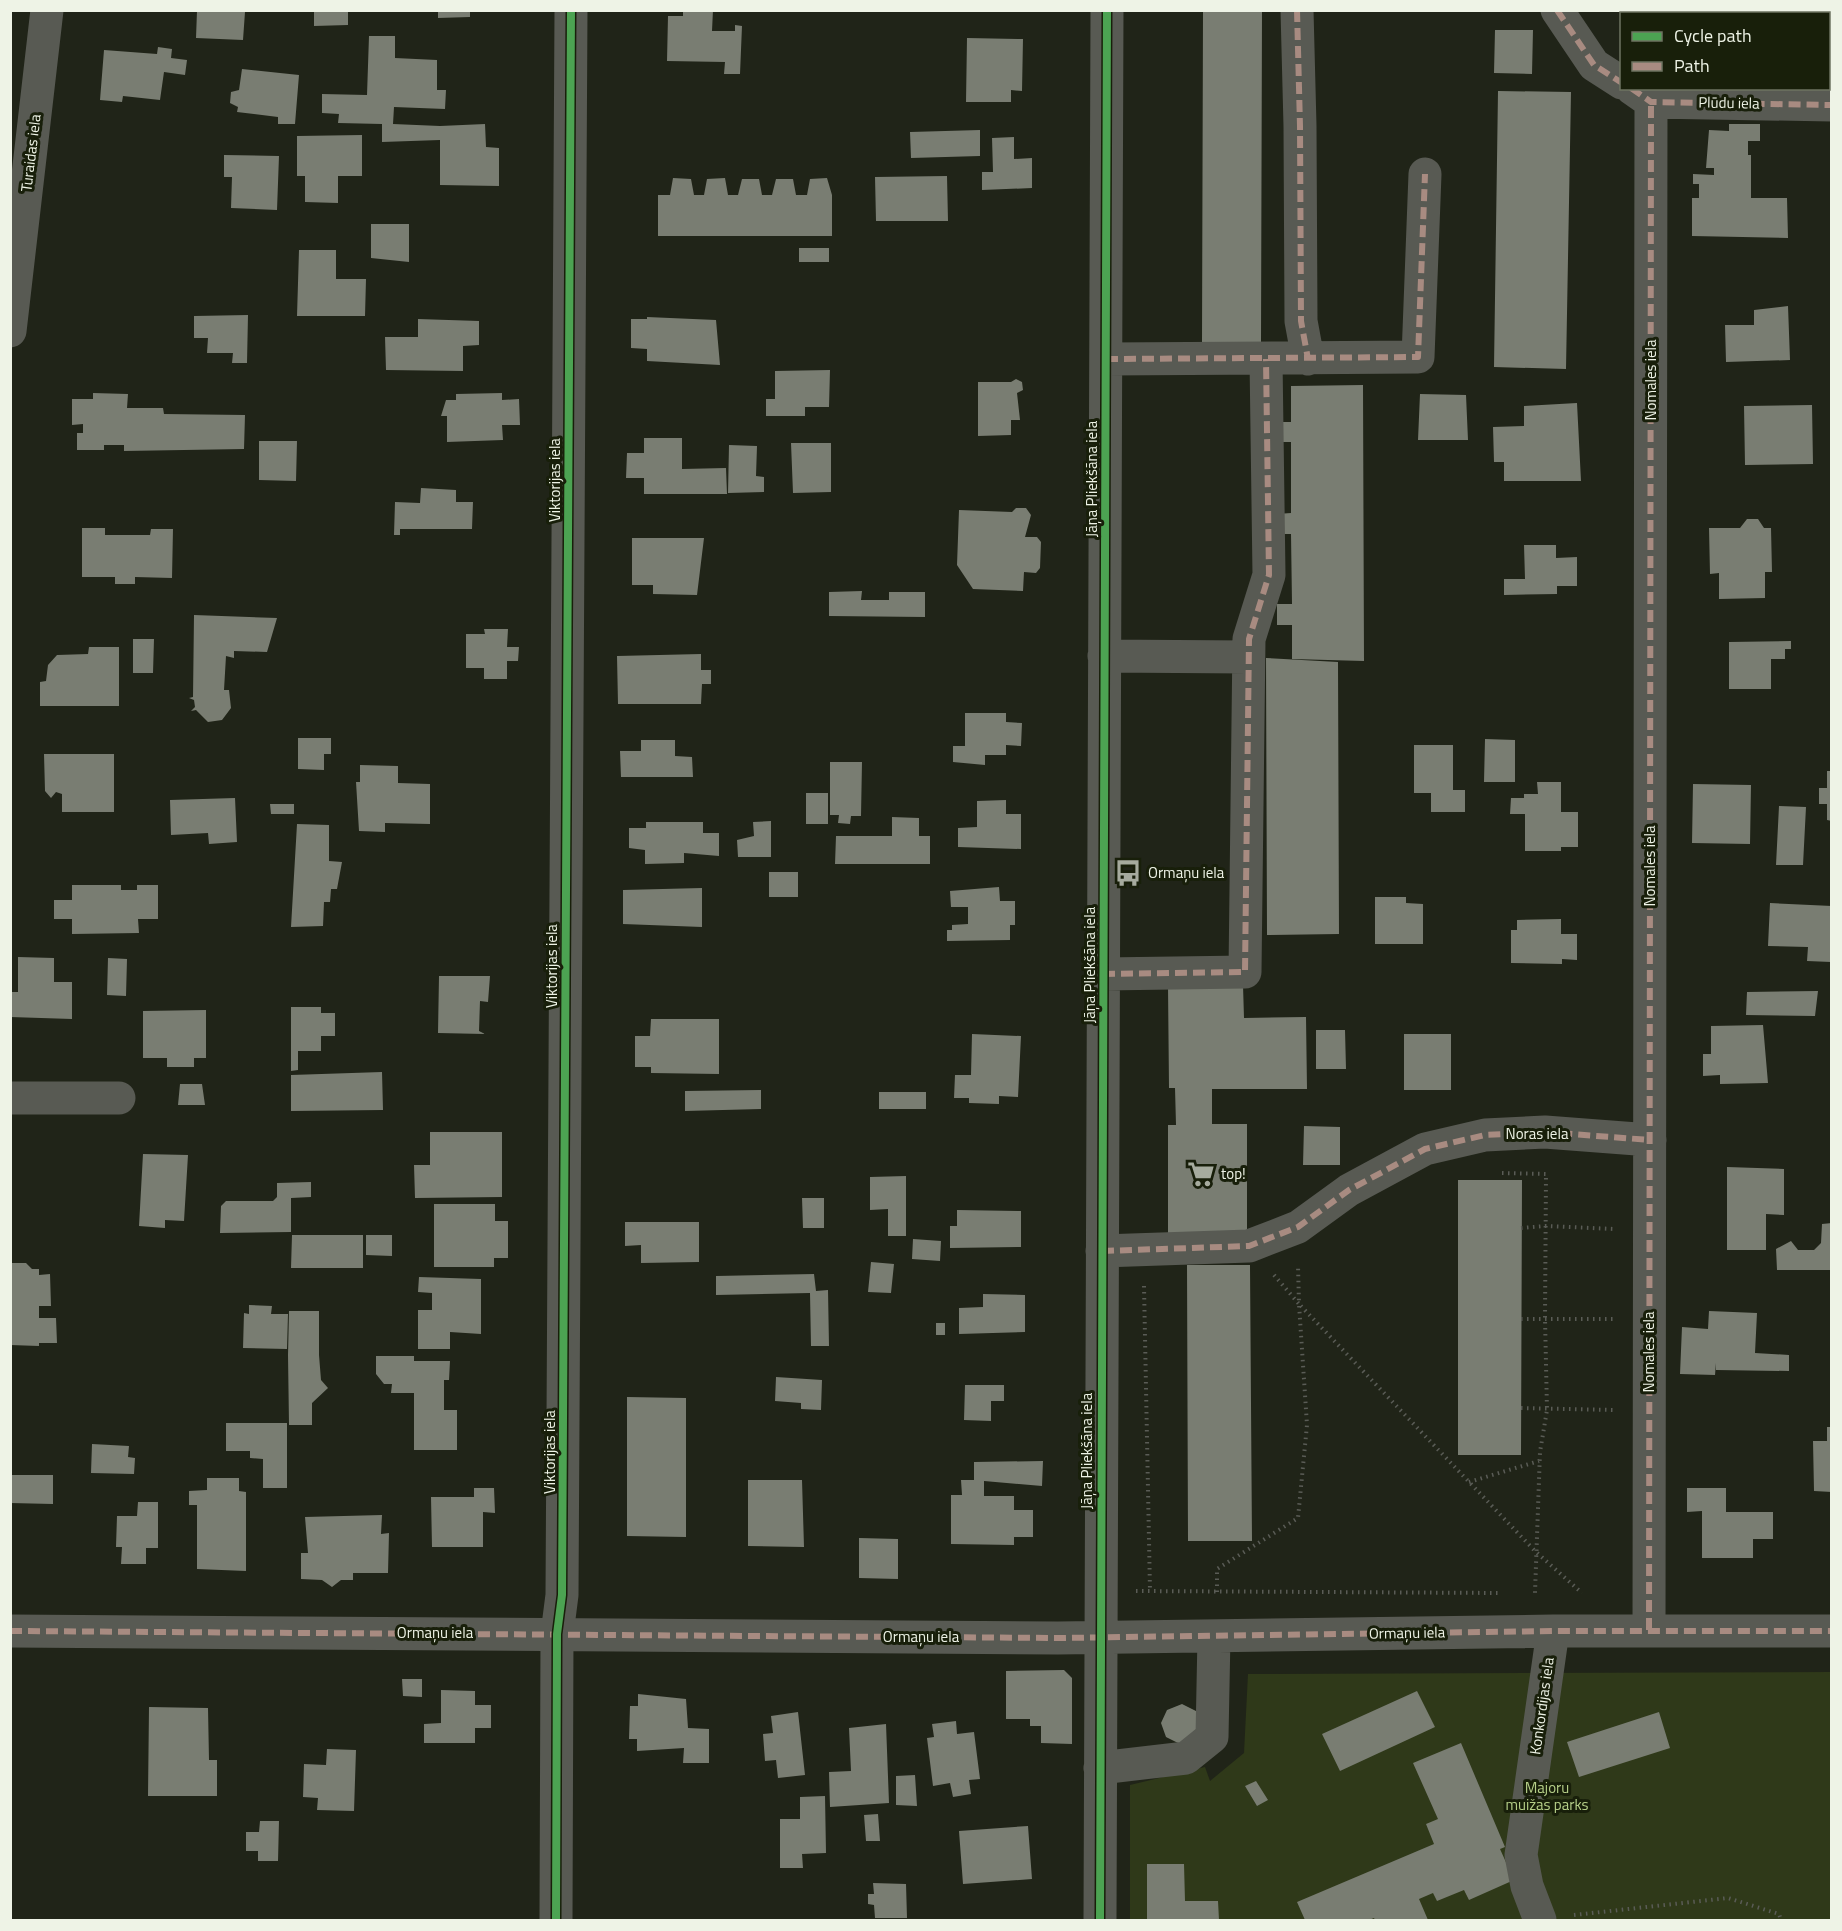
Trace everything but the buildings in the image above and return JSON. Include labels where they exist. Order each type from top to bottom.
[{"type":"street","name":"Turaidas iela","points":[[10,331],[47,10]]},
{"type":"street","name":"Viktorijas iela","points":[[556,1920],[557,1634],[562,1594],[571,10]]},
{"type":"street","name":"Jāņa Pliekšāna iela","points":[[1100,1920],[1107,10]]},
{"type":"street","points":[[1297,10],[1301,321],[1308,359]]},
{"type":"street","points":[[1557,10],[1594,65],[1620,81]]},
{"type":"street","name":"Plūdu iela","points":[[1641,95],[1832,105]]},
{"type":"street","name":"Nomales iela","points":[[1641,95],[1650,1140],[1649,1630]]},
{"type":"street","points":[[1106,359],[1418,357],[1425,174]]},
{"type":"street","points":[[1103,974],[1245,972],[1249,639],[1269,576],[1266,359]]},
{"type":"street","points":[[1104,656],[1248,657]]},
{"type":"street","points":[[10,1098],[119,1098]]},
{"type":"street","name":"Noras iela","points":[[1102,1251],[1249,1246],[1298,1227],[1349,1190],[1425,1149],[1485,1135],[1535,1132],[1650,1140]]},
{"type":"street","name":"Ormaņu iela","points":[[10,1631],[1100,1638],[1649,1630],[1832,1631]]},
{"type":"street","name":"Konkordijas iela","points":[[1540,1920],[1527,1886],[1521,1855],[1553,1631]]},
{"type":"street","points":[[1100,1768],[1186,1758],[1212,1737],[1214,1636]]},
{"type":"path","points":[[1501,1173],[1546,1174],[1547,1410],[1539,1461],[1535,1593],[1524,1593]]},
{"type":"path","points":[[1521,1228],[1545,1226],[1650,1231]]},
{"type":"path","points":[[1217,1592],[1217,1569],[1298,1518],[1307,1425],[1299,1304],[1298,1227]]},
{"type":"path","points":[[1249,1246],[1299,1304],[1468,1482],[1535,1551],[1582,1593]]},
{"type":"path","points":[[1143,1249],[1150,1591]]},
{"type":"path","points":[[1521,1319],[1649,1319]]},
{"type":"path","points":[[1521,1408],[1649,1411]]},
{"type":"path","points":[[1468,1482],[1539,1461]]},
{"type":"path","points":[[1100,1592],[1512,1593]]},
{"type":"path","points":[[1570,1593],[1593,1593]]},
{"type":"path","points":[[1540,1920],[1728,1898],[1779,1914],[1781,1920]]},
{"type":"green space","name":"Majoru muižas parks","points":[[1831,1672],[1831,1920],[1130,1920],[1130,1785],[1205,1767],[1210,1781],[1244,1753],[1248,1674]]},
{"type":"marked path","points":[[1297,10],[1301,321],[1308,359]]},
{"type":"marked path","points":[[1557,10],[1594,65],[1620,82]]},
{"type":"marked path","points":[[1634,90],[1651,102],[1832,105]]},
{"type":"marked path","points":[[1649,1630],[1651,102]]},
{"type":"marked path","points":[[1106,359],[1418,357],[1425,174]]},
{"type":"marked path","points":[[1103,974],[1245,972],[1249,639],[1269,575],[1266,359]]},
{"type":"marked path","points":[[1102,1251],[1249,1246],[1298,1227],[1349,1190],[1425,1149],[1485,1135],[1545,1132],[1650,1140]]},
{"type":"marked path","points":[[10,1631],[1058,1638],[1553,1631],[1832,1631]]},
{"type":"cycle path","points":[[556,1920],[557,1634],[562,1595],[571,10]]},
{"type":"cycle path","points":[[1100,1920],[1107,10]]},
{"type":"place","name":"Ormaņu iela","points":[[1128,873]]},
{"type":"place","name":"top!","points":[[1201,1174]]}]
